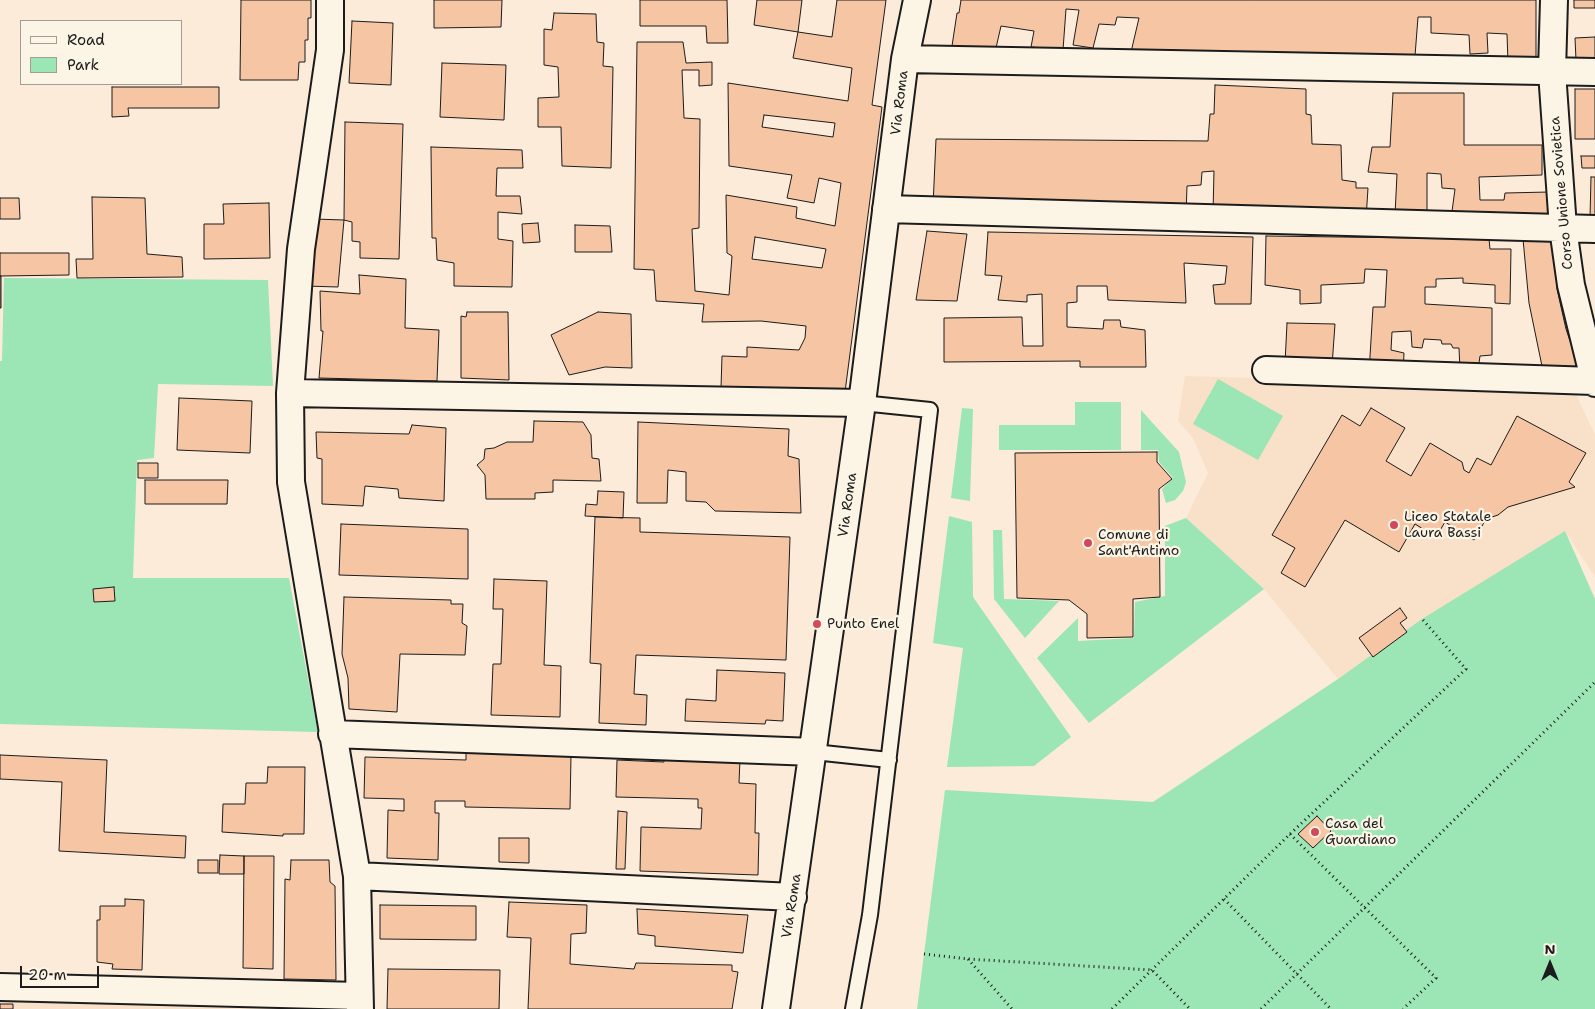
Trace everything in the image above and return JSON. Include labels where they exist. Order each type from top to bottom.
[{"type":"street","points":[[0,986],[359,1002],[357,876],[291,482],[290,393],[301,249],[330,50],[330,0]]},
{"type":"street","name":"Via Roma","points":[[776,1009],[814,752],[862,403],[905,59],[917,0]]},
{"type":"street","name":"Corso Unione Sovietica","points":[[1554,0],[1552,72],[1563,228],[1571,285],[1595,382]]},
{"type":"street","points":[[905,59],[1595,72]]},
{"type":"street","points":[[886,209],[1595,229]]},
{"type":"street","points":[[1266,370],[1595,382]]},
{"type":"street","points":[[290,393],[862,403]]},
{"type":"street","points":[[332,734],[814,752]]},
{"type":"street","points":[[357,876],[793,897]]},
{"type":"lane","points":[[854,1009],[870,915],[930,410],[862,403]]},
{"type":"lane","points":[[814,752],[889,760]]},
{"type":"path","points":[[1112,1009],[1290,834],[1466,669],[1422,619]]},
{"type":"path","points":[[1261,1009],[1595,682]]},
{"type":"path","points":[[1290,834],[1436,978],[1403,1009]]},
{"type":"path","points":[[1224,899],[1331,1009]]},
{"type":"path","points":[[924,954],[968,959],[1152,970],[1190,1009]]},
{"type":"path","points":[[968,959],[1012,1009]]},
{"type":"shaded area","name":"Liceo Statale Laura Bassi","points":[[1185,376],[1573,388],[1595,435],[1595,577],[1565,531],[1338,679],[1264,589],[1186,518],[1208,473],[1193,438],[1178,421]]},
{"type":"shaded area","points":[[0,1000],[337,1008],[337,1009],[0,1009]]},
{"type":"green space","points":[[4,278],[268,280],[273,386],[158,384],[154,458],[137,460],[133,578],[289,578],[318,732],[0,724],[0,361],[2,361]]},
{"type":"green space","points":[[1218,379],[1283,416],[1258,460],[1193,424]]},
{"type":"green space","points":[[1075,402],[1121,402],[1121,450],[999,450],[999,425],[1075,425]]},
{"type":"green space","points":[[962,408],[973,409],[970,501],[951,498]]},
{"type":"green space","points":[[1141,410],[1179,452],[1186,482],[1183,491],[1175,500],[1166,503],[1162,489],[1173,478],[1159,462],[1158,450],[1141,450]]},
{"type":"green space","points":[[949,516],[972,522],[973,597],[1071,737],[1034,766],[947,767],[963,648],[933,643]]},
{"type":"green space","points":[[1186,518],[1264,589],[1089,723],[1037,658],[1078,618],[1078,641],[1134,638],[1135,602],[1165,596],[1165,526]]},
{"type":"green space","points":[[993,530],[1002,530],[1004,599],[1059,601],[1025,638],[994,599]]},
{"type":"green space","points":[[1565,531],[1595,599],[1595,1009],[917,1009],[945,790],[1153,802],[1338,679],[1422,619]]},
{"type":"building","points":[[241,0],[311,0],[311,18],[308,18],[308,40],[305,40],[305,62],[299,62],[298,80],[240,80]]},
{"type":"building","points":[[434,0],[502,0],[501,27],[434,28]]},
{"type":"building","points":[[640,0],[727,0],[728,43],[707,43],[706,26],[640,26]]},
{"type":"building","points":[[757,0],[802,0],[798,32],[754,25]]},
{"type":"building","points":[[837,0],[886,0],[872,105],[882,107],[845,392],[721,388],[722,356],[747,357],[747,347],[799,350],[805,338],[806,326],[761,321],[702,322],[704,304],[656,301],[654,270],[634,269],[637,42],[683,42],[686,63],[712,62],[712,85],[699,86],[699,70],[682,70],[684,118],[700,119],[699,228],[692,229],[695,291],[729,295],[732,256],[727,253],[726,195],[797,207],[796,218],[835,226],[841,183],[819,178],[814,203],[787,198],[792,175],[729,166],[728,83],[848,101],[852,68],[793,58],[798,32],[832,37]],"holes":[[[764,115],[835,123],[833,137],[762,127]],[[755,237],[826,249],[822,268],[752,259]]]},
{"type":"building","points":[[961,0],[1536,0],[1536,63],[1508,62],[1507,34],[1487,33],[1488,53],[1470,54],[1469,35],[1431,33],[1431,17],[1418,17],[1415,56],[1131,52],[1139,18],[1117,17],[1115,25],[1099,24],[1093,48],[1073,45],[1079,10],[1066,9],[1063,50],[1031,47],[1034,31],[1001,26],[996,48],[952,46]]},
{"type":"building","points":[[1574,0],[1595,0],[1595,8],[1574,8]]},
{"type":"building","points":[[554,13],[596,14],[597,42],[604,43],[603,66],[613,67],[611,168],[562,166],[561,127],[538,127],[538,98],[559,97],[558,67],[544,65],[544,29],[552,30]]},
{"type":"building","points":[[352,21],[393,23],[391,85],[349,83]]},
{"type":"building","points":[[1595,37],[1595,59],[1576,60],[1575,38]]},
{"type":"building","points":[[442,63],[506,65],[504,120],[440,117]]},
{"type":"building","points":[[1215,85],[1306,89],[1306,114],[1311,115],[1312,144],[1341,145],[1342,180],[1356,182],[1356,188],[1368,188],[1366,219],[1213,213],[1214,171],[1202,172],[1201,185],[1187,186],[1186,216],[933,206],[936,139],[1208,141],[1210,114],[1214,114]]},
{"type":"building","points":[[112,87],[219,87],[219,108],[128,108],[129,116],[112,117]]},
{"type":"building","points":[[1575,89],[1595,89],[1595,139],[1575,139]]},
{"type":"building","points":[[1393,93],[1464,93],[1464,145],[1542,145],[1542,175],[1479,177],[1480,200],[1504,200],[1505,193],[1549,192],[1552,222],[1451,219],[1455,189],[1442,188],[1441,174],[1427,173],[1427,215],[1395,215],[1397,174],[1368,172],[1372,147],[1390,147]]},
{"type":"building","points":[[345,122],[403,124],[399,259],[360,258],[360,242],[352,241],[352,222],[344,220]]},
{"type":"building","points":[[431,147],[522,150],[523,168],[497,168],[496,196],[520,196],[522,214],[498,212],[498,239],[513,241],[512,287],[454,286],[454,263],[437,260],[436,238],[432,238]]},
{"type":"building","points":[[1581,156],[1595,156],[1595,168],[1582,168]]},
{"type":"building","points":[[1591,177],[1595,177],[1595,218],[1590,218]]},
{"type":"building","points":[[92,197],[145,198],[147,254],[182,257],[183,277],[77,278],[76,259],[93,259]]},
{"type":"building","points":[[0,198],[19,198],[20,219],[0,219]]},
{"type":"building","points":[[269,203],[270,258],[204,259],[204,224],[224,224],[223,204]]},
{"type":"building","points":[[314,219],[344,220],[338,287],[305,286]]},
{"type":"building","points":[[538,223],[540,242],[523,243],[522,224]]},
{"type":"building","points":[[575,225],[610,226],[612,252],[575,252]]},
{"type":"building","points":[[927,231],[967,234],[957,301],[916,300]]},
{"type":"building","points":[[988,232],[1253,237],[1251,304],[1215,304],[1213,285],[1225,284],[1227,266],[1184,263],[1186,303],[1108,300],[1107,286],[1077,286],[1077,302],[1067,303],[1067,327],[1103,329],[1104,320],[1120,320],[1121,327],[1145,330],[1146,367],[1080,367],[1080,361],[944,362],[944,318],[1022,317],[1023,346],[1043,346],[1042,294],[1027,295],[1027,302],[998,300],[1002,276],[985,275]]},
{"type":"building","points":[[1266,236],[1489,239],[1490,249],[1511,249],[1510,304],[1495,303],[1495,285],[1463,283],[1463,278],[1436,279],[1436,287],[1425,287],[1425,304],[1492,308],[1492,355],[1480,356],[1478,370],[1460,370],[1459,348],[1453,348],[1451,344],[1442,344],[1441,340],[1424,339],[1422,348],[1412,347],[1411,331],[1392,332],[1391,350],[1404,353],[1403,373],[1369,373],[1373,307],[1385,307],[1387,270],[1365,269],[1364,283],[1321,285],[1321,303],[1300,304],[1300,290],[1265,285]]},
{"type":"building","points":[[1523,239],[1554,241],[1557,289],[1566,329],[1580,370],[1543,371],[1529,303]]},
{"type":"building","points":[[0,253],[69,253],[69,275],[0,276]]},
{"type":"building","points":[[359,275],[406,279],[405,328],[439,330],[437,381],[319,378],[323,331],[321,331],[320,291],[360,294]]},
{"type":"building","points":[[1,276],[1,308],[0,308]]},
{"type":"building","points":[[467,312],[508,312],[509,380],[461,378],[461,316],[466,317]]},
{"type":"building","points":[[598,312],[631,314],[632,368],[605,367],[569,375],[551,335]]},
{"type":"building","points":[[1287,323],[1335,324],[1332,366],[1285,364]]},
{"type":"building","points":[[179,398],[252,401],[250,453],[177,450]]},
{"type":"building","points":[[1371,408],[1405,428],[1386,461],[1411,476],[1430,443],[1462,462],[1464,470],[1469,473],[1477,458],[1491,465],[1517,416],[1586,453],[1569,482],[1575,487],[1508,507],[1498,515],[1486,519],[1474,540],[1445,522],[1436,537],[1415,524],[1399,552],[1345,520],[1305,587],[1281,573],[1295,548],[1272,535],[1342,415],[1360,426]]},
{"type":"building","points":[[534,421],[583,422],[591,435],[592,458],[599,459],[601,481],[553,480],[553,492],[535,493],[535,499],[486,499],[485,475],[477,465],[484,459],[485,449],[494,448],[507,442],[533,442]]},
{"type":"building","points":[[638,422],[789,429],[788,456],[799,459],[801,513],[715,511],[706,502],[686,501],[686,472],[668,470],[667,503],[637,503]]},
{"type":"building","points":[[412,425],[446,428],[444,501],[399,498],[398,489],[365,486],[363,506],[322,504],[322,459],[317,458],[316,432],[409,434]]},
{"type":"building","name":"Comune di Sant'Antimo","points":[[1157,452],[1157,462],[1172,479],[1159,489],[1160,597],[1133,599],[1133,637],[1087,638],[1087,614],[1069,600],[1017,598],[1015,453]]},
{"type":"building","points":[[138,463],[158,463],[158,478],[138,478]]},
{"type":"building","points":[[145,480],[228,480],[227,504],[145,504]]},
{"type":"building","points":[[598,491],[624,492],[623,518],[585,516],[586,504],[597,505]]},
{"type":"building","points":[[595,517],[640,518],[640,532],[790,537],[786,660],[636,655],[634,694],[647,695],[646,725],[599,723],[601,664],[590,663]]},
{"type":"building","points":[[341,524],[468,529],[468,579],[339,575]]},
{"type":"building","points":[[494,579],[547,581],[544,665],[561,666],[560,717],[491,715],[493,664],[501,664],[503,609],[493,609]]},
{"type":"building","points":[[114,587],[115,601],[94,602],[93,589]]},
{"type":"building","points":[[344,597],[451,600],[451,604],[463,604],[462,623],[467,626],[465,655],[400,654],[397,712],[349,709],[348,678],[342,654]]},
{"type":"building","points":[[1400,608],[1407,618],[1400,623],[1407,632],[1373,657],[1359,638]]},
{"type":"building","points":[[717,670],[785,673],[783,721],[766,720],[765,724],[685,721],[686,699],[716,701]]},
{"type":"building","points":[[466,753],[571,755],[570,809],[465,807],[465,801],[435,801],[435,813],[439,813],[438,860],[387,858],[388,810],[404,811],[404,799],[364,798],[365,757],[466,760]]},
{"type":"building","points":[[0,755],[107,760],[104,832],[186,836],[185,858],[59,851],[62,782],[0,779]]},
{"type":"building","points":[[664,757],[740,759],[739,783],[756,784],[755,833],[759,833],[758,875],[640,871],[641,827],[701,829],[702,808],[698,808],[698,799],[616,797],[617,760],[664,762]]},
{"type":"building","points":[[268,767],[305,767],[304,834],[283,834],[283,836],[222,832],[223,804],[245,804],[246,783],[267,783]]},
{"type":"building","points":[[618,811],[627,812],[625,869],[616,869]]},
{"type":"building","name":"Casa del Guardiano","points":[[1317,816],[1331,831],[1313,848],[1298,834]]},
{"type":"building","points":[[499,838],[529,838],[529,863],[499,862]]},
{"type":"building","points":[[220,855],[244,856],[244,874],[219,874]]},
{"type":"building","points":[[244,856],[274,856],[273,969],[243,968]]},
{"type":"building","points":[[198,860],[218,860],[218,873],[198,873]]},
{"type":"building","points":[[291,860],[329,860],[330,882],[335,886],[336,980],[284,979],[285,879],[290,880]]},
{"type":"building","points":[[125,899],[144,900],[142,970],[112,969],[113,964],[97,962],[97,920],[100,920],[100,906],[125,906]]},
{"type":"building","points":[[509,902],[587,905],[586,933],[571,934],[570,964],[634,969],[636,963],[732,965],[732,971],[738,972],[732,1009],[528,1009],[531,938],[507,937]]},
{"type":"building","points":[[380,905],[476,906],[476,940],[380,939]]},
{"type":"building","points":[[637,909],[748,915],[743,953],[655,946],[655,936],[638,934]]},
{"type":"building","points":[[388,969],[500,970],[499,1009],[387,1009]]},
{"type":"building","points":[[0,1004],[13,1004],[13,1009],[0,1009]]},
{"type":"place","name":"Liceo Statale Laura Bassi","points":[[1394,525]]},
{"type":"place","name":"Comune di Sant'Antimo","points":[[1088,543]]},
{"type":"place","name":"Punto Enel","points":[[817,624]]},
{"type":"place","name":"Casa del Guardiano","points":[[1315,832]]}]
